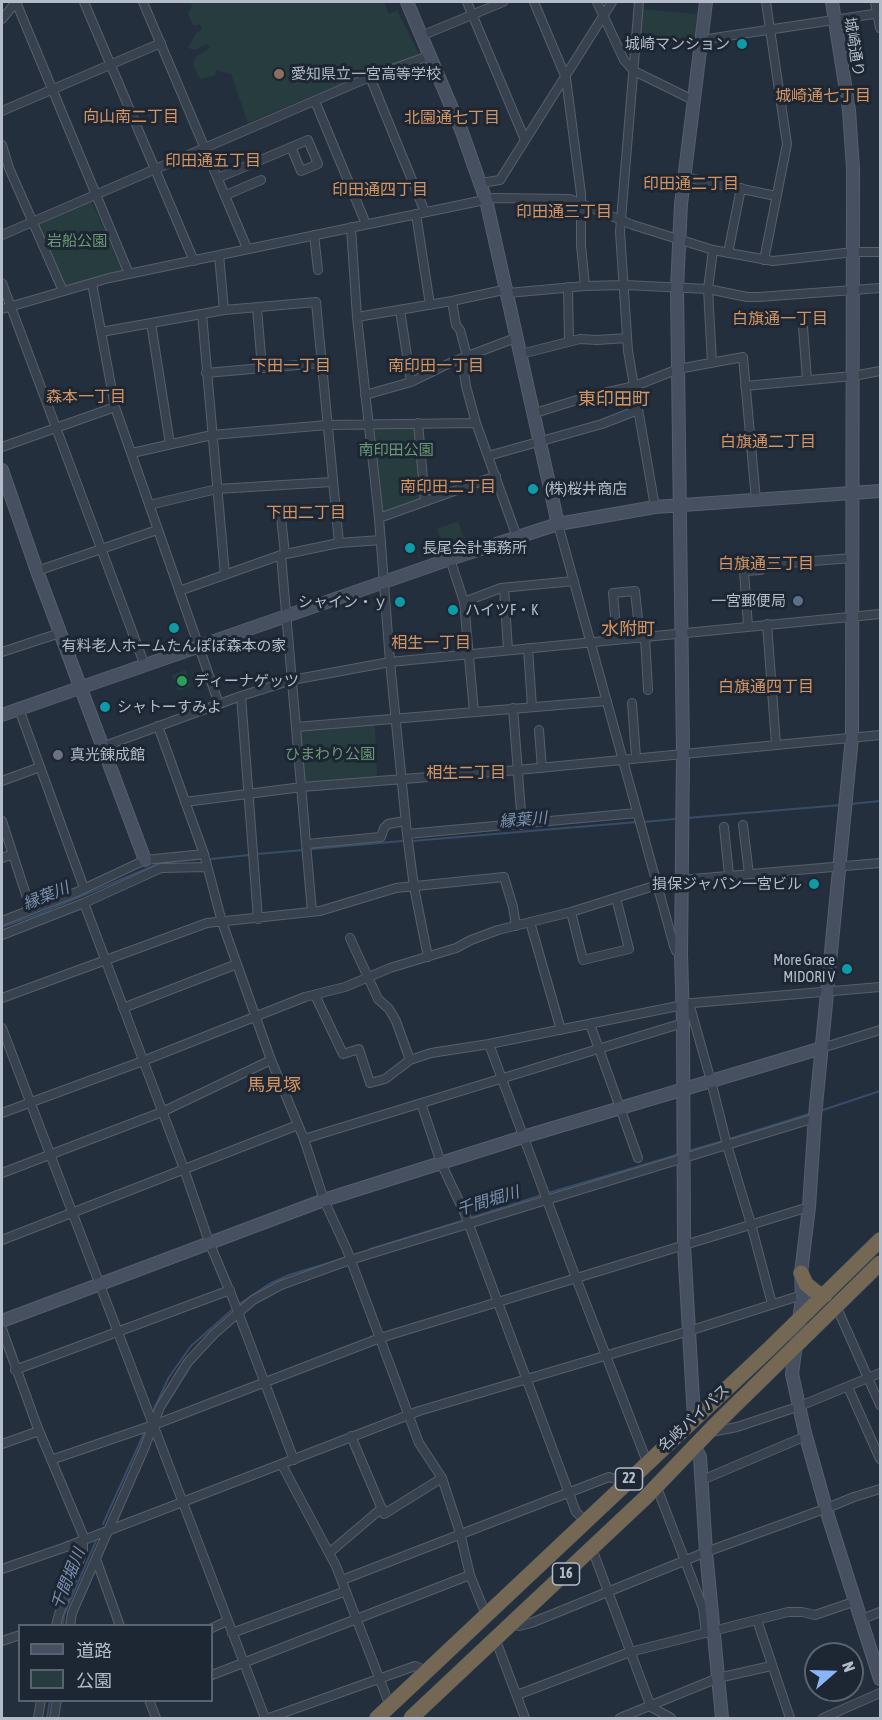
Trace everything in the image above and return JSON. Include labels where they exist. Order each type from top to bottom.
[{"type":"highway","name":"名岐バイパス","points":[[377,1719],[880,1240]]},
{"type":"highway","name":"16","points":[[409,1719],[646,1497],[716,1424],[880,1263]]},
{"type":"highway","name":"名岐バイパス","points":[[409,1719],[656,1485],[837,1308],[880,1272]]},
{"type":"highway","points":[[801,1273],[806,1284],[817,1293],[825,1294]]},
{"type":"street","points":[[2,19],[16,2],[129,274]]},
{"type":"street","points":[[84,2],[194,261]]},
{"type":"street","points":[[143,2],[247,248]]},
{"type":"street","points":[[407,2],[486,200],[558,524],[674,946],[681,954]]},
{"type":"street","points":[[467,2],[525,140]]},
{"type":"street","points":[[421,36],[503,2]]},
{"type":"street","points":[[534,2],[566,78],[580,203],[585,286]]},
{"type":"street","points":[[597,2],[624,60],[634,71],[693,100]]},
{"type":"street","points":[[481,183],[500,180],[612,2]]},
{"type":"street","points":[[639,2],[620,232],[626,285],[627,338],[656,507]]},
{"type":"street","points":[[706,2],[678,238],[680,633],[683,753],[681,954],[686,1004],[711,1081],[772,1304]]},
{"type":"street","points":[[764,260],[787,144],[766,2]]},
{"type":"street","name":"城崎通り","points":[[832,2],[849,110],[853,169],[852,737],[815,1114],[809,1207],[801,1273],[802,1295],[792,1374],[806,1436],[827,1509],[880,1679]]},
{"type":"street","points":[[875,2],[879,13],[880,28]]},
{"type":"street","points":[[701,40],[879,13]]},
{"type":"street","points":[[2,111],[161,43]]},
{"type":"street","points":[[2,235],[370,77],[429,56]]},
{"type":"street","points":[[370,77],[425,212]]},
{"type":"street","points":[[315,101],[366,224]]},
{"type":"street","points":[[218,178],[298,144],[308,140],[318,164],[301,171],[291,147]]},
{"type":"street","points":[[2,145],[9,168],[63,291]]},
{"type":"street","points":[[684,177],[776,196]]},
{"type":"street","points":[[226,195],[261,180]]},
{"type":"street","points":[[728,253],[741,188]]},
{"type":"street","points":[[6,308],[129,274],[494,198],[570,199],[633,225],[713,250],[764,260],[880,252]]},
{"type":"street","points":[[416,214],[430,305]]},
{"type":"street","points":[[351,227],[357,316],[379,518],[406,834],[429,957]]},
{"type":"street","points":[[314,235],[318,270]]},
{"type":"street","points":[[712,363],[708,289],[713,250]]},
{"type":"street","points":[[219,255],[224,310]]},
{"type":"street","points":[[2,282],[6,308],[56,428],[146,666]]},
{"type":"street","points":[[92,283],[116,407],[219,704]]},
{"type":"street","points":[[357,316],[508,291],[585,286],[626,285],[708,289],[747,297],[880,288]]},
{"type":"street","points":[[568,287],[569,341]]},
{"type":"street","points":[[452,301],[456,325],[460,330],[466,386],[476,423],[517,537]]},
{"type":"street","points":[[101,332],[224,310],[316,302],[339,543]]},
{"type":"street","points":[[257,308],[262,368]]},
{"type":"street","points":[[400,310],[411,382]]},
{"type":"street","points":[[202,314],[225,575]]},
{"type":"street","points":[[151,324],[170,444]]},
{"type":"street","points":[[803,327],[807,380]]},
{"type":"street","points":[[365,395],[411,382],[464,357],[518,337]]},
{"type":"street","points":[[521,354],[569,341],[627,338]]},
{"type":"street","points":[[535,413],[590,396],[635,386],[678,369],[743,357],[756,500]]},
{"type":"street","points":[[206,373],[321,363]]},
{"type":"street","points":[[746,386],[853,376],[880,371]]},
{"type":"street","points":[[2,447],[116,407]]},
{"type":"street","points":[[488,456],[602,424],[638,410]]},
{"type":"street","points":[[418,423],[425,501]]},
{"type":"street","points":[[132,453],[212,435],[327,424],[476,423]]},
{"type":"street","points":[[2,470],[37,571],[145,860]]},
{"type":"street","points":[[379,518],[496,476]]},
{"type":"street","points":[[149,505],[217,489],[332,482]]},
{"type":"street","points":[[2,715],[450,559],[558,524],[656,507],[852,494],[880,490]]},
{"type":"street","points":[[281,517],[286,617],[312,912]]},
{"type":"street","points":[[37,571],[157,530]]},
{"type":"street","points":[[179,591],[283,554],[339,543],[381,540]]},
{"type":"street","points":[[748,626],[744,571],[761,570],[763,565],[852,558]]},
{"type":"street","points":[[450,559],[464,602],[474,712]]},
{"type":"street","points":[[464,602],[504,588],[574,581]]},
{"type":"street","points":[[504,588],[508,650]]},
{"type":"street","points":[[616,639],[613,593],[635,591],[648,690]]},
{"type":"street","points":[[102,747],[241,696],[292,680],[390,662],[880,614]]},
{"type":"street","points":[[767,624],[776,744]]},
{"type":"street","points":[[2,652],[60,633]]},
{"type":"street","points":[[528,648],[532,707]]},
{"type":"street","points":[[241,696],[258,919]]},
{"type":"street","points":[[296,727],[607,701]]},
{"type":"street","points":[[632,703],[636,757]]},
{"type":"street","points":[[513,708],[522,825]]},
{"type":"street","points":[[19,709],[84,888]]},
{"type":"street","points":[[158,726],[204,854],[222,922],[271,1060],[304,1139],[324,1200],[349,1256],[419,1443],[442,1478],[460,1533],[470,1575],[486,1615]]},
{"type":"street","points":[[539,730],[542,768]]},
{"type":"street","points":[[185,802],[302,787],[542,768],[636,757],[880,735]]},
{"type":"street","points":[[2,781],[40,767]]},
{"type":"street","points":[[406,834],[637,813]]},
{"type":"street","points":[[2,821],[32,910]]},
{"type":"street","points":[[307,844],[381,837],[388,824],[405,821]]},
{"type":"street","points":[[744,825],[749,874]]},
{"type":"street","points":[[724,827],[729,875]]},
{"type":"street","points":[[2,858],[13,854]]},
{"type":"street","points":[[2,921],[84,888],[145,860],[204,854]]},
{"type":"street","points":[[2,1113],[315,994],[345,987],[390,968],[456,948],[471,940],[657,885],[729,875],[880,863]]},
{"type":"street","points":[[2,935],[84,903],[161,868],[207,867]]},
{"type":"street","points":[[2,998],[207,923],[312,912],[337,907],[380,892],[414,886],[504,877],[516,926]]},
{"type":"street","points":[[571,912],[584,960],[629,949],[616,898]]},
{"type":"street","points":[[84,903],[209,1242],[232,1294],[294,1460]]},
{"type":"street","points":[[530,922],[561,1030]]},
{"type":"street","points":[[350,938],[378,999],[389,1009],[396,1021],[410,1060]]},
{"type":"street","points":[[123,1008],[237,964]]},
{"type":"street","points":[[315,994],[343,1054],[359,1048],[370,1083],[385,1079],[410,1060],[430,1053],[489,1044],[686,1004],[880,987]]},
{"type":"street","points":[[686,1004],[683,1023],[684,1245],[694,1418]]},
{"type":"street","points":[[304,1139],[683,1023]]},
{"type":"street","points":[[590,1024],[638,1158]]},
{"type":"street","points":[[2,1028],[70,1212],[267,1719],[415,1666],[427,1671]]},
{"type":"street","points":[[2,1321],[324,1200],[523,1137],[880,1030]]},
{"type":"street","points":[[489,1044],[647,1462]]},
{"type":"street","points":[[2,1173],[162,1112],[271,1060]]},
{"type":"street","points":[[421,1102],[441,1163],[467,1220],[576,1512],[585,1521]]},
{"type":"street","points":[[70,1624],[72,1613],[160,1407],[188,1362],[238,1311],[268,1291],[349,1256],[815,1114]]},
{"type":"street","points":[[2,1240],[298,1125]]},
{"type":"street","points":[[51,1460],[380,1338],[809,1207]]},
{"type":"street","points":[[15,1370],[232,1294]]},
{"type":"street","points":[[2,1569],[282,1465],[408,1415],[802,1295]]},
{"type":"street","points":[[837,1308],[880,1406]]},
{"type":"street","points":[[2,1329],[15,1370],[82,1534],[82,1551],[54,1624]]},
{"type":"street","points":[[710,1432],[737,1427],[800,1406],[880,1373]]},
{"type":"street","points":[[848,1387],[880,1459]]},
{"type":"street","points":[[2,1444],[39,1431]]},
{"type":"street","points":[[870,1437],[880,1433]]},
{"type":"street","points":[[702,1480],[806,1436]]},
{"type":"street","points":[[351,1437],[384,1514],[442,1478]]},
{"type":"street","points":[[695,1447],[700,1457],[702,1480],[710,1632]]},
{"type":"street","points":[[282,1465],[342,1580],[390,1706]]},
{"type":"street","points":[[342,1580],[609,1477],[626,1482]]},
{"type":"street","points":[[656,1485],[686,1560],[710,1632],[722,1719]]},
{"type":"street","points":[[511,1624],[519,1626],[531,1623],[607,1590],[880,1489]]},
{"type":"street","points":[[329,1553],[381,1508]]},
{"type":"street","points":[[591,1546],[651,1707],[671,1719]]},
{"type":"street","points":[[96,1559],[119,1624]]},
{"type":"street","points":[[213,1675],[470,1575]]},
{"type":"street","points":[[232,1633],[346,1591]]},
{"type":"street","points":[[517,1695],[630,1652],[788,1612],[815,1615],[856,1601]]},
{"type":"street","points":[[861,1619],[880,1611]]},
{"type":"street","points":[[757,1620],[790,1719]]},
{"type":"street","points":[[213,1628],[227,1621]]},
{"type":"street","points":[[2,1641],[18,1636]]},
{"type":"street","points":[[495,1638],[525,1719]]},
{"type":"street","points":[[620,1719],[718,1678],[771,1666]]},
{"type":"street","points":[[823,1719],[880,1693]]},
{"type":"street","points":[[38,1719],[42,1702]]},
{"type":"street","points":[[54,1719],[57,1702]]},
{"type":"street","points":[[149,1702],[156,1719]]},
{"type":"green space","name":"愛知県立一宮高等学校","points":[[190,2],[384,2],[389,14],[397,10],[420,56],[326,90],[248,123],[231,74],[218,69],[214,76],[200,79],[193,65],[196,56],[210,48],[207,43],[196,50],[188,48],[196,33],[202,30],[200,24],[194,26],[190,19],[188,13],[192,6]]},
{"type":"green space","points":[[641,9],[697,14],[694,44],[638,38]]},
{"type":"green space","name":"岩船公園","points":[[91,200],[122,270],[65,286],[37,224]]},
{"type":"green space","name":"南印田公園","points":[[415,426],[421,499],[385,513],[382,512],[373,429]]},
{"type":"green space","points":[[458,521],[464,539],[444,547],[437,529]]},
{"type":"green space","name":"ディーナゲッツ","points":[[186,670],[191,686],[178,691],[172,675]]},
{"type":"green space","name":"ひまわり公園","points":[[375,724],[377,776],[305,783],[300,731]]},
{"type":"waterway","name":"縁葉川","points":[[851,804],[880,801]]},
{"type":"waterway","name":"縁葉川","points":[[687,818],[841,805]]},
{"type":"waterway","name":"縁葉川","points":[[644,822],[675,819]]},
{"type":"waterway","name":"縁葉川","points":[[412,841],[637,822]]},
{"type":"waterway","name":"縁葉川","points":[[312,849],[402,841]]},
{"type":"waterway","name":"縁葉川","points":[[257,854],[304,850]]},
{"type":"waterway","name":"縁葉川","points":[[211,859],[249,855]]},
{"type":"waterway","name":"縁葉川","points":[[2,927],[39,914],[160,863],[202,859]]},
{"type":"waterway","name":"千間堀川","points":[[820,1111],[880,1091]]},
{"type":"waterway","name":"千間堀川","points":[[729,1139],[812,1113]]},
{"type":"waterway","name":"千間堀川","points":[[688,1151],[723,1141]]},
{"type":"waterway","name":"千間堀川","points":[[548,1193],[680,1154]]},
{"type":"waterway","name":"千間堀川","points":[[470,1218],[542,1195]]},
{"type":"waterway","name":"千間堀川","points":[[370,1249],[465,1220]]},
{"type":"waterway","name":"千間堀川","points":[[238,1305],[269,1284],[289,1275],[345,1258]]},
{"type":"waterway","name":"千間堀川","points":[[154,1409],[169,1377],[191,1346],[234,1308]]},
{"type":"waterway","name":"千間堀川","points":[[103,1524],[145,1431]]},
{"type":"waterway","name":"千間堀川","points":[[63,1624],[64,1615],[96,1541]]},
{"type":"waterway","name":"千間堀川","points":[[47,1718],[50,1702]]},
{"type":"place","name":"城崎マンション","points":[[742,44]]},
{"type":"place","name":"愛知県立一宮高等学校","points":[[279,74]]},
{"type":"place","name":"(株)桜井商店","points":[[533,489]]},
{"type":"place","name":"長尾会計事務所","points":[[410,548]]},
{"type":"place","name":"一宮郵便局","points":[[798,601]]},
{"type":"place","name":"シャイン・ｙ","points":[[400,602]]},
{"type":"place","name":"ハイツF・K","points":[[453,610]]},
{"type":"place","name":"有料老人ホームたんぽぽ森本の家","points":[[174,628]]},
{"type":"place","name":"ディーナゲッツ","points":[[182,681]]},
{"type":"place","name":"シャトーすみよ","points":[[105,707]]},
{"type":"place","name":"真光錬成館","points":[[58,755]]},
{"type":"place","name":"損保ジャパン一宮ビル","points":[[814,884]]},
{"type":"place","name":"More Grace MIDORI V","points":[[847,969]]},
{"type":"district","name":"城崎通七丁目","points":[[823,96]]},
{"type":"district","name":"向山南二丁目","points":[[131,117]]},
{"type":"district","name":"北園通七丁目","points":[[452,118]]},
{"type":"district","name":"印田通五丁目","points":[[213,161]]},
{"type":"district","name":"印田通二丁目","points":[[691,184]]},
{"type":"district","name":"印田通四丁目","points":[[380,190]]},
{"type":"district","name":"印田通三丁目","points":[[564,212]]},
{"type":"district","name":"白旗通一丁目","points":[[780,319]]},
{"type":"district","name":"下田一丁目","points":[[291,366]]},
{"type":"district","name":"南印田一丁目","points":[[436,366]]},
{"type":"district","name":"森本一丁目","points":[[86,397]]},
{"type":"district","name":"東印田町","points":[[614,399]]},
{"type":"district","name":"白旗通二丁目","points":[[768,442]]},
{"type":"district","name":"南印田二丁目","points":[[448,487]]},
{"type":"district","name":"下田二丁目","points":[[306,513]]},
{"type":"district","name":"白旗通三丁目","points":[[766,564]]},
{"type":"district","name":"水附町","points":[[628,629]]},
{"type":"district","name":"相生一丁目","points":[[431,643]]},
{"type":"district","name":"白旗通四丁目","points":[[766,687]]},
{"type":"district","name":"相生二丁目","points":[[466,773]]},
{"type":"district","name":"馬見塚","points":[[274,1085]]}]
